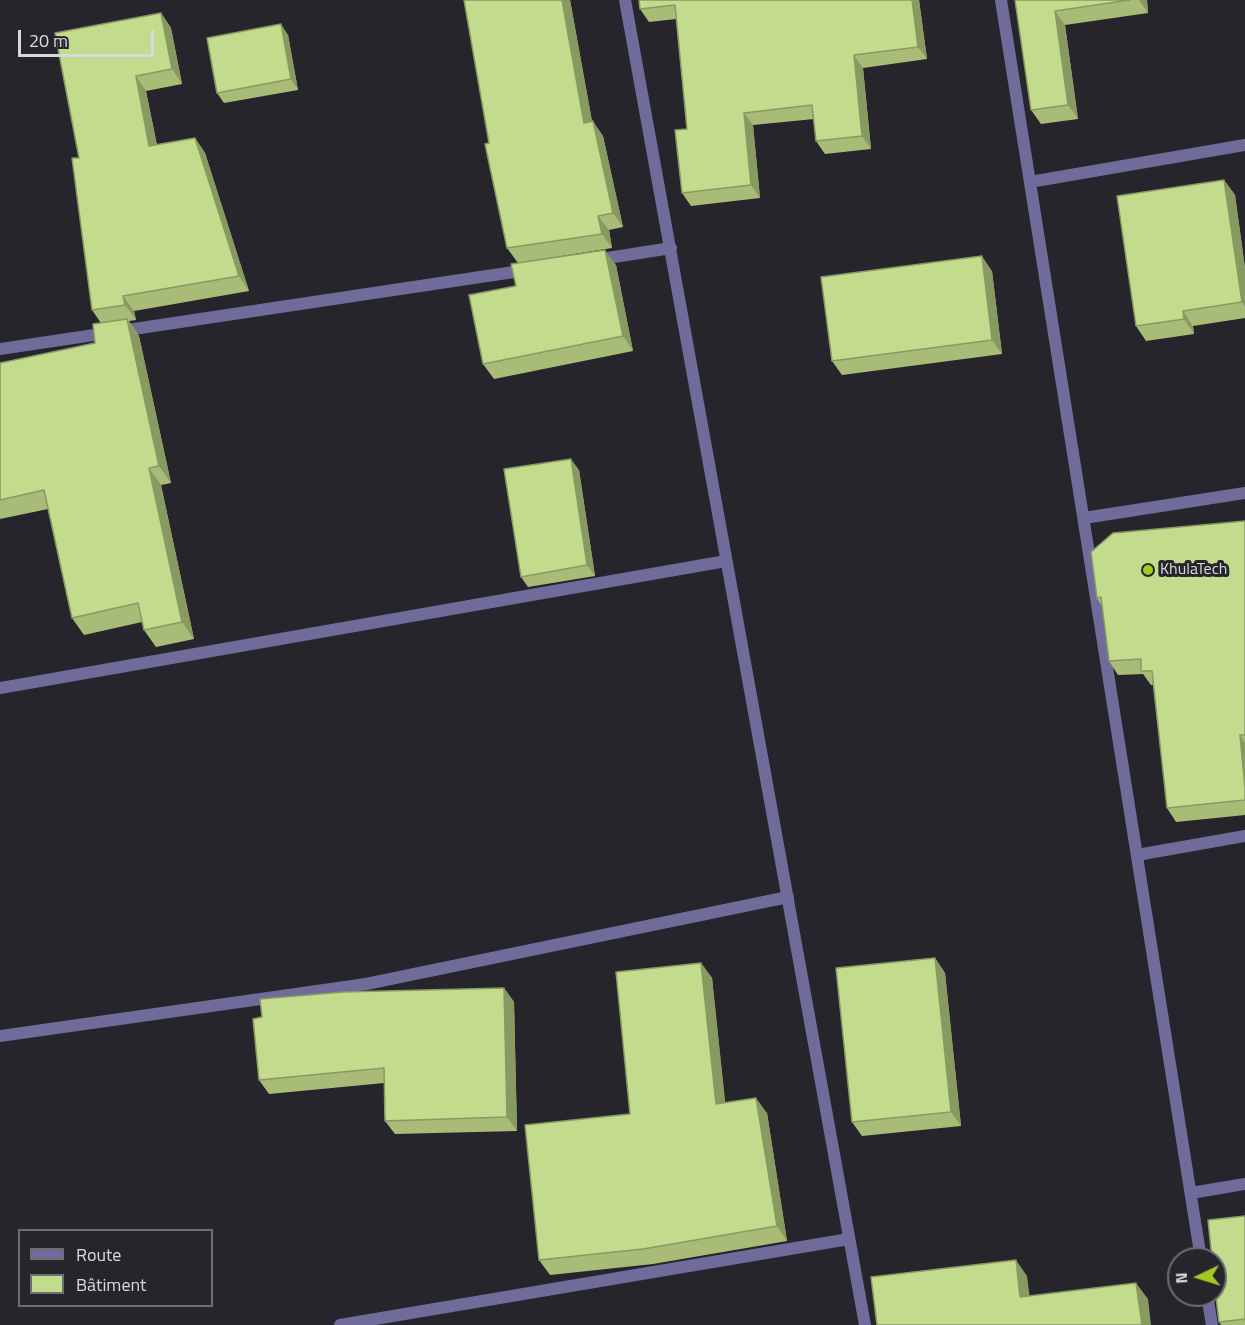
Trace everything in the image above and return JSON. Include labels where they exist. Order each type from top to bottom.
[{"type":"street","points":[[625,0],[865,1325]]},
{"type":"street","points":[[1001,0],[1199,1247]]},
{"type":"street","points":[[1030,182],[1245,145]]},
{"type":"street","points":[[577,262],[671,248]]},
{"type":"street","points":[[0,349],[542,268]]},
{"type":"street","points":[[1084,518],[1245,493]]},
{"type":"street","points":[[0,688],[726,561]]},
{"type":"street","points":[[1137,855],[1245,836]]},
{"type":"street","points":[[0,1036],[366,984],[788,897]]},
{"type":"street","points":[[1191,1193],[1245,1184]]},
{"type":"street","points":[[340,1325],[849,1239]]},
{"type":"street","points":[[1209,1307],[1212,1325]]},
{"type":"building","points":[[464,0],[562,0],[584,123],[593,121],[613,213],[598,216],[602,234],[507,248],[485,144],[489,143]]},
{"type":"building","points":[[639,0],[912,0],[918,47],[854,55],[862,136],[816,141],[812,105],[744,113],[751,185],[682,193],[675,130],[687,129],[675,5],[640,9]]},
{"type":"building","points":[[1015,0],[1130,0],[1055,11],[1068,105],[1031,110]]},
{"type":"building","points":[[161,13],[172,69],[136,76],[149,146],[195,138],[239,276],[123,296],[125,305],[92,310],[72,158],[79,158],[55,33]]},
{"type":"building","points":[[281,24],[291,79],[217,93],[207,38]]},
{"type":"building","points":[[1224,180],[1242,302],[1183,311],[1184,319],[1136,326],[1117,196]]},
{"type":"building","points":[[605,250],[623,336],[483,364],[469,295],[516,286],[511,264]]},
{"type":"building","points":[[982,256],[992,340],[832,361],[821,277]]},
{"type":"building","points":[[127,319],[159,466],[149,468],[182,622],[144,630],[138,603],[72,618],[44,490],[0,500],[0,363],[95,343],[93,324]]},
{"type":"building","points":[[571,459],[587,565],[521,577],[504,469]]},
{"type":"building","points":[[1245,521],[1245,735],[1240,735],[1245,800],[1167,808],[1152,671],[1141,671],[1141,659],[1109,661],[1101,597],[1097,598],[1091,552],[1113,533]]},
{"type":"building","points":[[935,958],[951,1112],[852,1122],[836,968]]},
{"type":"building","points":[[701,963],[716,1104],[756,1098],[777,1226],[643,1249],[539,1260],[525,1125],[630,1114],[616,972]]},
{"type":"building","points":[[504,988],[507,1117],[385,1121],[384,1068],[259,1080],[253,1019],[262,1017],[260,999],[343,992]]},
{"type":"building","points":[[1245,1216],[1245,1319],[1219,1322],[1217,1307],[1227,1307],[1227,1247],[1211,1247],[1208,1220]]},
{"type":"building","points":[[1016,1260],[1020,1297],[1136,1283],[1142,1325],[877,1325],[871,1277]]},
{"type":"place","name":"KhulaTech","points":[[1148,570]]}]
